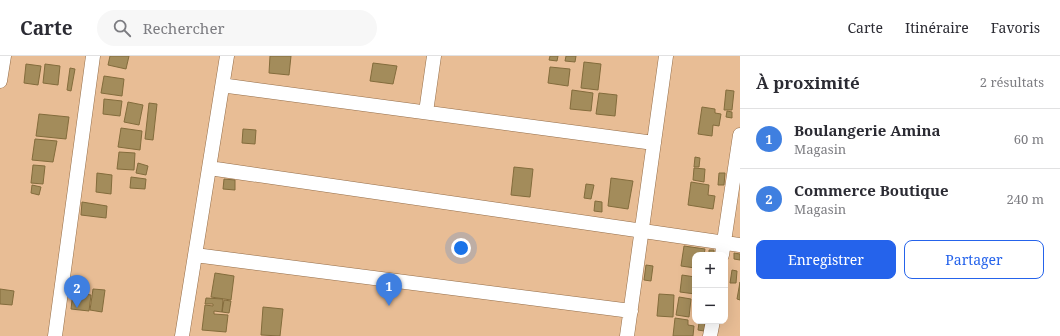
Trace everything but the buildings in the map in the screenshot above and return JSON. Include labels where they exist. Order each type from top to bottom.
[{"type":"street","points":[[0,81],[4,56]]},
{"type":"street","points":[[55,336],[92,56]]},
{"type":"street","points":[[182,336],[227,56]]},
{"type":"street","points":[[426,112],[434,56]]},
{"type":"street","points":[[627,336],[666,56]]},
{"type":"street","points":[[228,86],[654,143]]},
{"type":"street","points":[[723,249],[740,135]]},
{"type":"street","points":[[209,168],[642,230],[723,249],[740,245]]},
{"type":"street","points":[[196,254],[631,311]]},
{"type":"street","points":[[710,336],[712,324]]},
{"type":"place","name":"Boulangerie Amina","points":[[389,306]]},
{"type":"place","name":"Commerce Boutique","points":[[77,308]]}]
